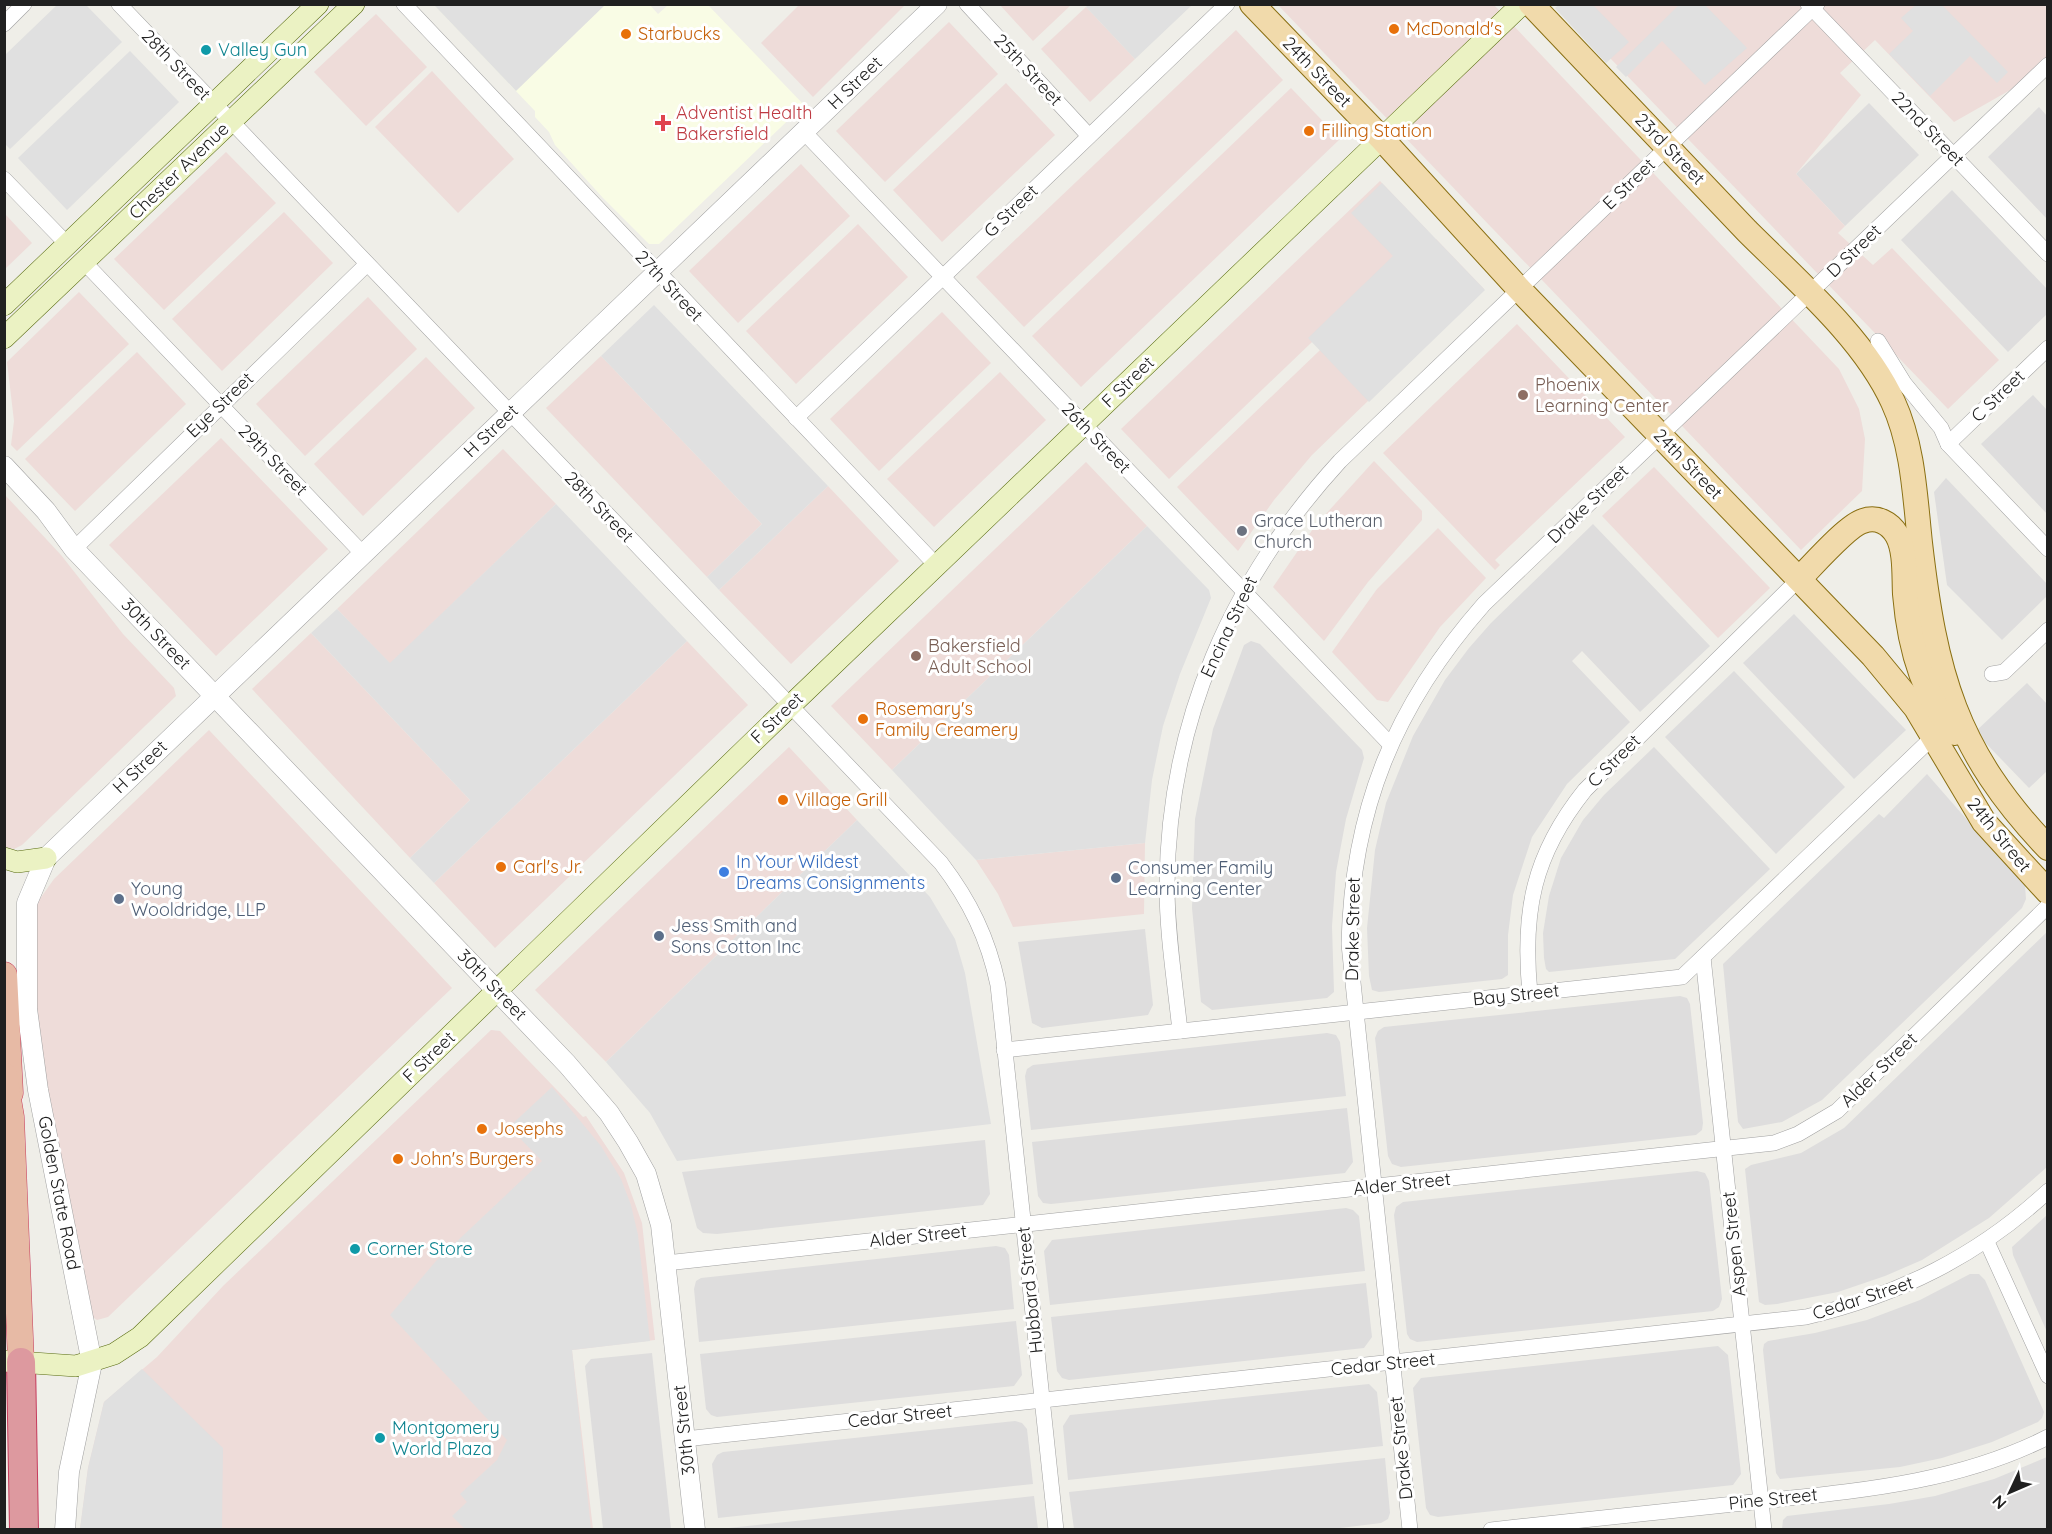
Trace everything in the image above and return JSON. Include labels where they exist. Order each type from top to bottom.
[{"type":"highway","points":[[4,975],[11,1117],[13,1361],[24,1530]]},
{"type":"highway","points":[[4,1076],[11,1117]]},
{"type":"main road","name":"Chester Avenue","points":[[4,305],[318,4]]},
{"type":"main road","name":"Chester Avenue","points":[[4,338],[354,4]]},
{"type":"main road","name":"24th Street","points":[[1252,4],[1382,139],[1519,289],[1899,685],[1934,737],[1984,822],[2048,892]]},
{"type":"main road","name":"F Street","points":[[13,1361],[76,1366],[92,1363],[114,1354],[140,1337],[936,565],[1522,4]]},
{"type":"main road","name":"23rd Street","points":[[1530,4],[1809,294]]},
{"type":"main road","name":"24th Street","points":[[1809,294],[1867,358],[1893,402],[1902,425],[1911,471],[1934,644],[1956,714],[1980,762],[2012,810],[2048,848]]},
{"type":"main road","points":[[1799,579],[1859,522],[1874,519],[1888,524],[1899,540],[1908,624],[1930,696],[1941,717],[1980,762]]},
{"type":"main road","points":[[4,858],[17,862],[46,858]]},
{"type":"street","points":[[4,24],[24,4]]},
{"type":"street","name":"28th Street","points":[[119,4],[941,863],[960,888],[984,934],[993,961],[1004,1050]]},
{"type":"street","name":"27th Street","points":[[404,4],[936,565]]},
{"type":"street","name":"H Street","points":[[46,858],[937,4]]},
{"type":"street","name":"25th Street","points":[[967,4],[1089,136]]},
{"type":"street","name":"G Street","points":[[796,418],[1227,4]]},
{"type":"street","name":"E Street","points":[[1519,289],[1813,6]]},
{"type":"street","name":"22nd Street","points":[[1813,6],[2048,254]]},
{"type":"street","name":"D Street","points":[[1660,435],[2048,66]]},
{"type":"street","name":"26th Street","points":[[804,132],[1390,744]]},
{"type":"street","points":[[4,179],[67,244]]},
{"type":"street","name":"29th Street","points":[[84,262],[363,554]]},
{"type":"street","name":"Eye Street","points":[[75,549],[220,404],[367,264]]},
{"type":"street","name":"Encina Street","points":[[1180,1031],[1167,886],[1173,801],[1188,729],[1204,678],[1243,591],[1285,525],[1333,468],[1519,289]]},
{"type":"street","points":[[1878,341],[1904,383],[1941,428],[1948,444],[2048,549]]},
{"type":"street","name":"C Street","points":[[1948,444],[2048,348]]},
{"type":"street","name":"Drake Street","points":[[1410,1530],[1349,944],[1353,877],[1366,812],[1390,744],[1426,677],[1463,627],[1660,435]]},
{"type":"street","name":"30th Street","points":[[4,466],[46,511],[75,549],[593,1093],[628,1142],[646,1174],[655,1199],[666,1263],[695,1530]]},
{"type":"street","name":"30th Street","points":[[4,487],[37,520],[75,549]]},
{"type":"street","name":"C Street","points":[[1530,994],[1526,934],[1529,906],[1541,860],[1568,811],[1585,790],[1799,579]]},
{"type":"street","points":[[1992,674],[2004,672],[2048,630]]},
{"type":"street","name":"Bay Street","points":[[1004,1050],[1682,977],[1934,737]]},
{"type":"street","name":"Golden State Road","points":[[46,858],[27,903],[27,1009],[38,1090],[92,1363],[69,1473],[65,1530]]},
{"type":"street","name":"Alder Street","points":[[666,1263],[1755,1147],[1790,1137],[1818,1124],[1837,1110],[2048,906]]},
{"type":"street","name":"Aspen Street","points":[[1703,957],[1764,1530]]},
{"type":"street","name":"Hubbard Street","points":[[1004,1050],[1056,1530]]},
{"type":"street","name":"Cedar Street","points":[[685,1438],[1806,1317],[1885,1295],[1923,1279],[1987,1242],[2048,1191]]},
{"type":"street","points":[[1987,1242],[2048,1376]]},
{"type":"street","name":"Pine Street","points":[[1491,1530],[1761,1501],[1919,1481],[2001,1457],[2048,1437]]},
{"type":"shaded area","name":"Adventist Health Bakersfield","points":[[649,4],[658,14],[668,5],[708,5],[804,105],[659,244],[649,244],[603,198],[555,145],[549,132],[535,117],[535,111],[434,5]]},
{"type":"shaded area","points":[[800,4],[905,5],[813,97],[761,43]]},
{"type":"shaded area","points":[[1560,4],[1593,5],[1629,42],[1606,63],[1555,8]]},
{"type":"shaded area","points":[[1680,4],[1705,5],[1747,48],[1705,85],[1662,41],[1626,77],[1616,67]]},
{"type":"shaded area","points":[[57,5],[86,5],[122,42],[10,149],[5,144],[5,55]]},
{"type":"shaded area","points":[[434,5],[605,5],[516,91]]},
{"type":"shaded area","points":[[1000,5],[1071,5],[1033,41]]},
{"type":"shaded area","points":[[1088,5],[1192,5],[1135,59],[1086,7]]},
{"type":"shaded area","points":[[1278,5],[1494,5],[1839,369],[1859,409],[1865,439],[1862,491],[1801,550]]},
{"type":"shaded area","points":[[1559,5],[2047,5],[2047,69],[1954,122],[1875,40],[1840,73],[1861,95],[1796,174],[1845,226],[1838,233],[1873,265],[1892,248],[1999,360],[1948,409]]},
{"type":"shaded area","points":[[1916,5],[1942,5],[2008,72],[1997,83],[1970,56],[1930,96],[1889,54],[1913,31],[1901,18]]},
{"type":"shaded area","points":[[1086,7],[1135,59],[1090,102],[1041,49]]},
{"type":"shaded area","points":[[376,14],[427,67],[366,126],[314,72]]},
{"type":"shaded area","points":[[949,22],[998,74],[885,182],[836,131]]},
{"type":"shaded area","points":[[1236,30],[1283,80],[1024,327],[976,277]]},
{"type":"shaded area","points":[[130,51],[179,102],[67,210],[18,158]]},
{"type":"shaded area","points":[[432,71],[514,159],[458,213],[375,127]]},
{"type":"shaded area","points":[[1006,83],[1055,135],[942,242],[893,190]]},
{"type":"shaded area","points":[[1291,88],[1340,139],[1081,387],[1032,336]]},
{"type":"shaded area","points":[[1869,103],[1919,155],[1845,226],[1796,174]]},
{"type":"shaded area","points":[[2039,107],[2047,116],[2047,219],[1988,157]]},
{"type":"shaded area","points":[[226,152],[276,203],[164,310],[114,259]]},
{"type":"shaded area","points":[[801,164],[850,216],[738,323],[689,271]]},
{"type":"shaded area","points":[[1380,181],[1428,231],[1169,479],[1121,429]]},
{"type":"shaded area","points":[[1382,183],[1485,290],[1369,402],[1308,338],[1393,256],[1351,213]]},
{"type":"shaded area","points":[[1952,190],[2047,289],[2047,314],[2008,352],[1901,240]]},
{"type":"shaded area","points":[[284,212],[333,263],[222,371],[172,319]]},
{"type":"shaded area","points":[[5,214],[32,243],[5,269]]},
{"type":"shaded area","points":[[858,224],[908,277],[796,384],[746,331]]},
{"type":"shaded area","points":[[1436,239],[1484,289],[1312,455],[1274,500],[1238,551],[1177,487]]},
{"type":"shaded area","points":[[79,292],[129,344],[17,451],[11,445],[14,421],[7,362]]},
{"type":"shaded area","points":[[368,297],[417,349],[305,456],[256,404]]},
{"type":"shaded area","points":[[654,305],[828,486],[719,590],[707,577],[762,524],[601,356]]},
{"type":"shaded area","points":[[942,312],[991,363],[879,471],[830,419]]},
{"type":"shaded area","points":[[1517,324],[1625,437],[1495,560],[1500,565],[1495,570],[1383,453]]},
{"type":"shaded area","points":[[137,352],[186,404],[75,511],[25,459]]},
{"type":"shaded area","points":[[601,356],[762,524],[707,577],[546,408]]},
{"type":"shaded area","points":[[426,357],[475,408],[363,516],[314,464]]},
{"type":"shaded area","points":[[1000,372],[1046,420],[934,527],[887,479]]},
{"type":"shaded area","points":[[2033,395],[2047,410],[2047,514],[1981,444]]},
{"type":"shaded area","points":[[221,438],[328,549],[216,656],[109,545]]},
{"type":"shaded area","points":[[503,449],[556,504],[390,664],[337,609]]},
{"type":"shaded area","points":[[1374,461],[1422,511],[1422,520],[1368,582],[1324,641],[1273,587],[1315,526]]},
{"type":"shaded area","points":[[1086,462],[1147,526],[892,770],[831,706]]},
{"type":"shaded area","points":[[1654,467],[1770,588],[1718,638],[1602,516]]},
{"type":"shaded area","points":[[1946,478],[2047,584],[2047,596],[2002,640],[1947,585],[1934,492]]},
{"type":"shaded area","points":[[828,486],[899,561],[791,664],[719,590]]},
{"type":"shaded area","points":[[5,495],[61,555],[123,634],[174,688],[176,696],[22,845],[14,849],[4,847]]},
{"type":"shaded area","points":[[556,504],[687,641],[434,883],[410,858],[470,800],[311,633],[337,609],[390,663]]},
{"type":"shaded area","points":[[1593,524],[1710,646],[1640,712],[1582,651],[1572,661],[1630,722],[1567,784],[1532,837],[1513,895],[1508,935],[1508,975],[1502,979],[1379,992],[1372,990],[1369,976],[1367,928],[1375,850],[1386,803],[1413,736],[1445,680],[1469,648],[1491,623]]},
{"type":"shaded area","points":[[1147,526],[1209,590],[1211,598],[1180,674],[1163,726],[1152,780],[1145,843],[976,860],[892,770]]},
{"type":"shaded area","points":[[1438,528],[1486,578],[1440,627],[1388,702],[1377,700],[1332,652],[1377,589]]},
{"type":"shaded area","points":[[1794,614],[1906,730],[1854,779],[1743,663]]},
{"type":"shaded area","points":[[311,633],[470,800],[410,858],[252,689]]},
{"type":"shaded area","points":[[687,641],[748,705],[495,948],[434,883]]},
{"type":"shaded area","points":[[1251,641],[1260,644],[1362,750],[1364,758],[1346,819],[1336,872],[1332,926],[1334,992],[1327,998],[1212,1010],[1201,1002],[1192,908],[1195,819],[1213,729],[1244,645]]},
{"type":"shaded area","points":[[1734,671],[1845,787],[1776,854],[1665,737]]},
{"type":"shaded area","points":[[2027,683],[2047,704],[2047,771],[2029,788],[1975,732]]},
{"type":"shaded area","points":[[209,730],[452,988],[108,1317],[97,1320],[91,1316],[39,1053],[29,941],[37,903],[54,879]]},
{"type":"shaded area","points":[[789,747],[857,820],[606,1062],[535,990]]},
{"type":"shaded area","points":[[1654,747],[1770,869],[1675,959],[1549,972],[1546,969],[1544,958],[1543,933],[1549,896],[1561,858],[1583,820],[1604,795]]},
{"type":"shaded area","points":[[1927,774],[2025,886],[2026,899],[2022,908],[1822,1100],[1782,1122],[1743,1129],[1738,1122],[1723,964],[1879,814],[1884,818]]},
{"type":"shaded area","points":[[857,820],[930,897],[955,939],[965,973],[991,1124],[677,1161],[650,1113],[606,1062]]},
{"type":"shaded area","points":[[1145,843],[1144,914],[1013,927],[998,894],[976,860]]},
{"type":"shaded area","points":[[1145,929],[1153,1005],[1148,1015],[1042,1028],[1032,1023],[1018,942]]},
{"type":"shaded area","points":[[2047,932],[2047,1167],[1989,1218],[1922,1260],[1838,1292],[1777,1304],[1765,1305],[1759,1302],[1745,1169],[1751,1165],[1801,1153],[1844,1128]]},
{"type":"shaded area","points":[[1680,996],[1687,998],[1690,1004],[1703,1123],[1702,1130],[1696,1135],[1401,1167],[1392,1164],[1388,1156],[1375,1038],[1378,1031],[1384,1027]]},
{"type":"shaded area","points":[[491,1030],[500,1031],[583,1117],[586,1116],[624,1173],[642,1223],[655,1340],[572,1350],[593,1529],[80,1530],[88,1468],[104,1402],[157,1357],[223,1286]]},
{"type":"shaded area","points":[[1327,1033],[1336,1035],[1340,1042],[1346,1096],[1031,1130],[1025,1076],[1027,1069],[1033,1065]]},
{"type":"shaded area","points":[[552,1087],[601,1146],[621,1179],[631,1205],[638,1235],[650,1341],[572,1350],[591,1529],[465,1529],[452,1516],[467,1502],[460,1494],[497,1460],[507,1440],[390,1315],[436,1261],[542,1161],[509,1127]]},
{"type":"shaded area","points":[[1347,1108],[1353,1162],[1345,1173],[1051,1204],[1043,1203],[1038,1196],[1032,1142]]},
{"type":"shaded area","points":[[985,1140],[990,1194],[983,1205],[717,1234],[703,1233],[697,1228],[682,1172]]},
{"type":"shaded area","points":[[1697,1171],[1705,1173],[1709,1181],[1722,1299],[1719,1307],[1713,1311],[1417,1342],[1410,1339],[1407,1334],[1394,1215],[1396,1207],[1403,1202]]},
{"type":"shaded area","points":[[1346,1208],[1353,1210],[1359,1216],[1365,1271],[1050,1305],[1044,1251],[1052,1240]]},
{"type":"shaded area","points":[[2047,1215],[2047,1332],[2013,1255],[2012,1247]]},
{"type":"shaded area","points":[[996,1246],[1005,1248],[1009,1255],[1014,1309],[699,1342],[694,1289],[696,1281],[701,1278]]},
{"type":"shaded area","points":[[1970,1274],[1979,1274],[1985,1280],[2044,1412],[2042,1418],[2038,1422],[1992,1442],[1942,1458],[1900,1467],[1780,1479],[1776,1473],[1764,1344],[1768,1341],[1815,1333],[1867,1320],[1920,1300]]},
{"type":"shaded area","points":[[1366,1283],[1372,1337],[1364,1348],[1069,1380],[1062,1378],[1057,1371],[1051,1317]]},
{"type":"shaded area","points":[[1016,1321],[1022,1375],[1014,1386],[717,1417],[711,1415],[706,1409],[700,1354]]},
{"type":"shaded area","points":[[1718,1346],[1728,1355],[1741,1474],[1733,1485],[1438,1517],[1430,1515],[1426,1508],[1413,1388],[1421,1378]]},
{"type":"shaded area","points":[[652,1353],[671,1529],[603,1529],[585,1366],[591,1359]]},
{"type":"shaded area","points":[[142,1369],[223,1448],[222,1529],[80,1529],[88,1468],[104,1402]]},
{"type":"shaded area","points":[[1369,1384],[1377,1392],[1383,1446],[1068,1480],[1063,1426],[1070,1415]]},
{"type":"shaded area","points":[[1015,1421],[1022,1423],[1027,1429],[1033,1484],[718,1518],[712,1464],[717,1455],[723,1452]]},
{"type":"shaded area","points":[[2047,1457],[2047,1529],[1782,1529],[1783,1520],[1787,1516],[1935,1496],[1994,1479]]},
{"type":"shaded area","points":[[1385,1458],[1390,1513],[1388,1519],[1381,1523],[1324,1530],[1074,1529],[1069,1492]]},
{"type":"shaded area","points":[[1034,1496],[1038,1529],[719,1529]]},
{"type":"place","name":"McDonald's","points":[[1394,29]]},
{"type":"place","name":"Starbucks","points":[[626,34]]},
{"type":"place","name":"Valley Gun","points":[[206,50]]},
{"type":"place","name":"Adventist Health Bakersfield","points":[[663,123]]},
{"type":"place","name":"Filling Station","points":[[1309,131]]},
{"type":"place","name":"Phoenix Learning Center","points":[[1523,395]]},
{"type":"place","name":"Grace Lutheran Church","points":[[1242,531]]},
{"type":"place","name":"Bakersfield Adult School","points":[[916,656]]},
{"type":"place","name":"Rosemary's Family Creamery","points":[[863,719]]},
{"type":"place","name":"Village Grill","points":[[783,800]]},
{"type":"place","name":"Carl's Jr.","points":[[501,867]]},
{"type":"place","name":"In Your Wildest Dreams Consignments","points":[[724,872]]},
{"type":"place","name":"Consumer Family Learning Center","points":[[1116,878]]},
{"type":"place","name":"Young Wooldridge, LLP","points":[[119,899]]},
{"type":"place","name":"Jess Smith and Sons Cotton Inc","points":[[659,936]]},
{"type":"place","name":"Josephs","points":[[482,1129]]},
{"type":"place","name":"John's Burgers","points":[[398,1159]]},
{"type":"place","name":"Corner Store","points":[[355,1249]]},
{"type":"place","name":"Montgomery World Plaza","points":[[380,1438]]}]
